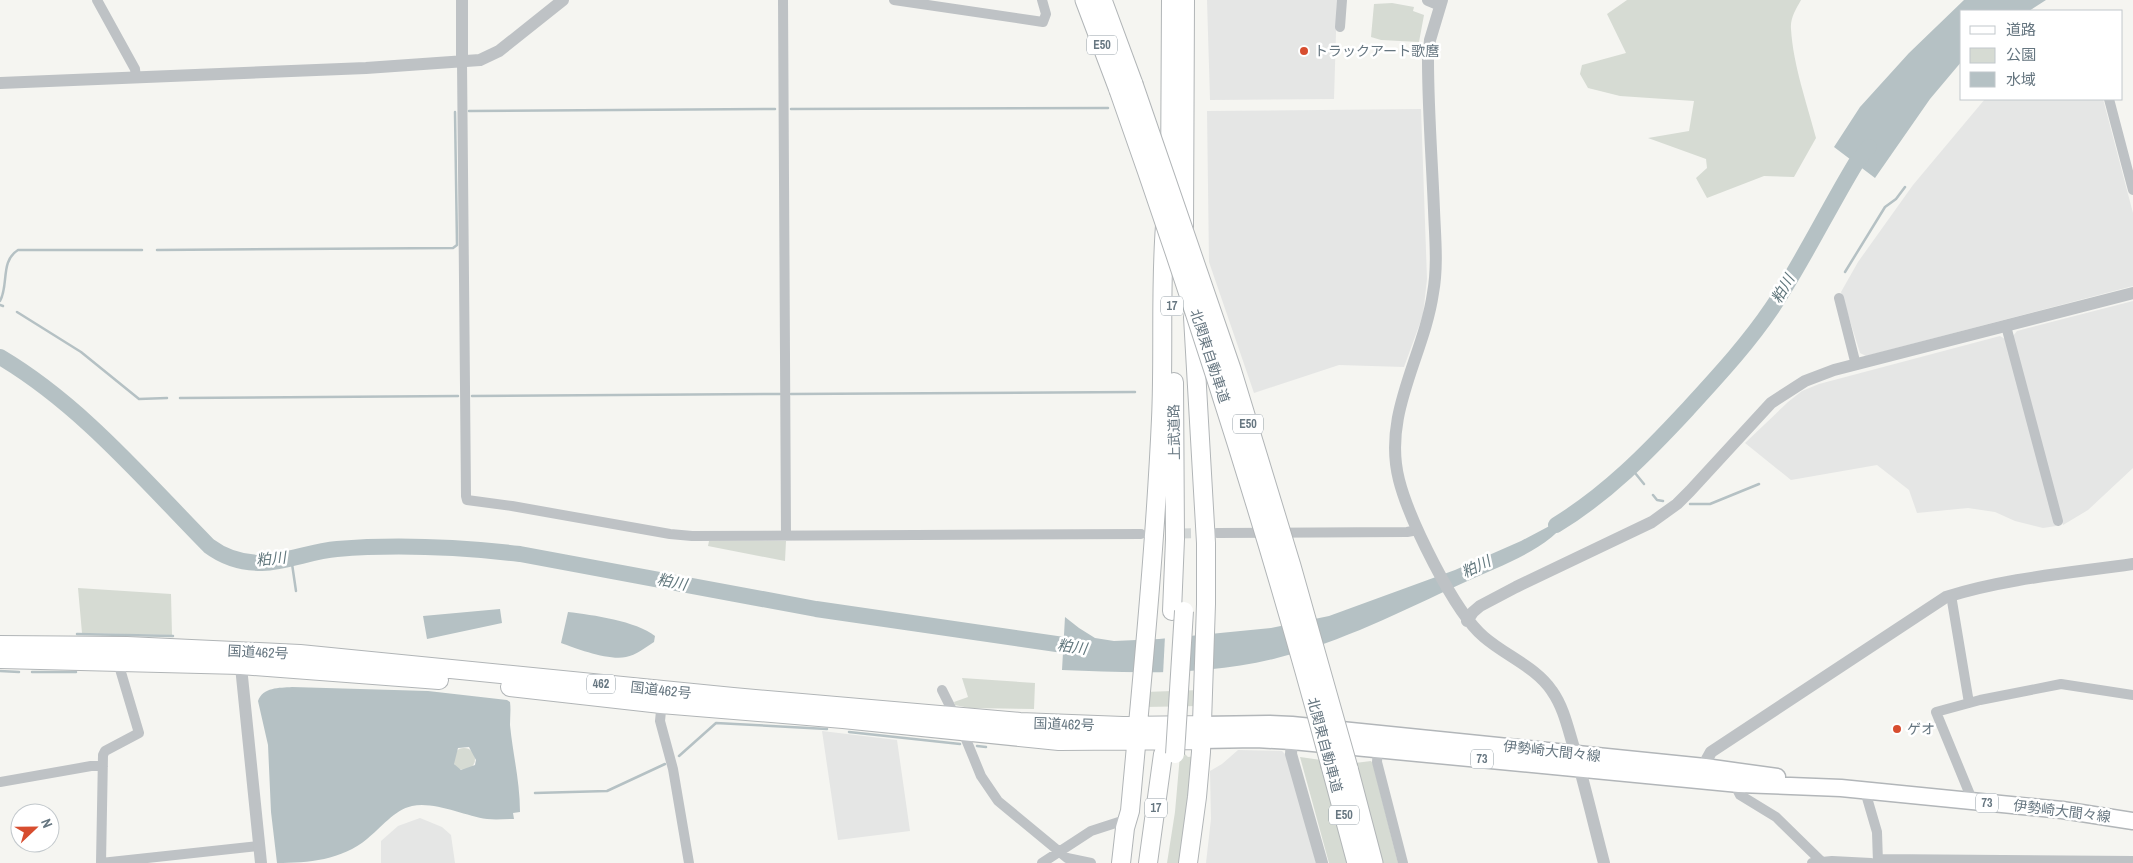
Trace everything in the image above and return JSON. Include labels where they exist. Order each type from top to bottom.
[{"type":"highway","name":"北関東自動車道","points":[[1085,0],[1126,87],[1231,370],[1291,566],[1340,767],[1357,863]]},
{"type":"highway","name":"北関東自動車道","points":[[1102,0],[1126,87]]},
{"type":"highway","name":"上武道路","points":[[1171,0],[1170,176],[1178,611]]},
{"type":"highway","name":"上武道路","points":[[1160,863],[1169,754],[1187,465],[1184,244],[1185,0]]},
{"type":"highway","points":[[1121,863],[1125,828],[1128,819],[1149,611],[1162,397],[1163,251],[1170,176]]},
{"type":"highway","points":[[1184,244],[1192,288],[1206,543],[1202,732],[1197,797],[1188,863]]},
{"type":"highway","name":"国道462号","points":[[0,645],[240,657],[352,658],[662,697],[959,724],[1058,725],[1137,734],[1202,732]]},
{"type":"highway","name":"国道462号","points":[[0,659],[120,661],[240,657]]},
{"type":"highway","name":"上武道路","points":[[1148,863],[1169,754]]},
{"type":"highway","name":"北関東自動車道","points":[[1340,767],[1373,863]]},
{"type":"main road","name":"伊勢崎大間々線","points":[[1202,732],[1276,724],[1578,761],[1739,784],[1841,788],[2101,815],[2133,821]]},
{"type":"main road","name":"伊勢崎大間々線","points":[[1202,732],[1256,739],[1378,748],[1705,767],[1816,782],[1841,788]]},
{"type":"street","points":[[97,0],[135,69],[136,77]]},
{"type":"street","points":[[462,0],[465,477],[467,500],[512,506],[670,534],[1142,534]]},
{"type":"street","points":[[0,83],[366,68],[462,62],[490,57],[563,0]]},
{"type":"street","points":[[783,0],[786,535]]},
{"type":"street","points":[[894,0],[1042,22],[1046,14],[1042,0]]},
{"type":"street","points":[[1340,27],[1342,0]]},
{"type":"street","points":[[1428,0],[1441,3],[1430,40],[1428,60],[1436,247],[1433,293],[1426,325],[1399,410],[1394,444],[1396,468],[1401,488],[1420,535],[1467,621],[1482,636],[1536,673],[1547,684],[1563,712],[1578,761],[1604,863]]},
{"type":"street","points":[[2108,100],[2133,190]]},
{"type":"street","points":[[1467,621],[1480,606],[1652,522],[1677,504],[1758,415],[1777,398],[1805,381],[1856,365],[2133,293]]},
{"type":"street","points":[[1839,298],[1856,365]]},
{"type":"street","points":[[2006,326],[2058,521]]},
{"type":"street","points":[[1217,533],[1420,535]]},
{"type":"street","points":[[1705,767],[1706,760],[1711,752],[1946,597],[2005,583],[2133,564]]},
{"type":"street","points":[[1951,595],[1969,703]]},
{"type":"street","points":[[240,657],[261,863]]},
{"type":"street","points":[[120,661],[139,733],[105,751],[101,863],[177,859],[259,846]]},
{"type":"street","points":[[1973,802],[1936,712],[1969,703],[2061,684],[2133,695]]},
{"type":"street","points":[[942,690],[981,776],[1003,807],[1072,860],[1091,863]]},
{"type":"street","points":[[662,697],[660,721],[673,769],[689,863]]},
{"type":"street","points":[[1292,741],[1291,754],[1322,863]]},
{"type":"street","points":[[1378,748],[1377,762],[1403,863]]},
{"type":"street","points":[[0,782],[91,766],[103,766]]},
{"type":"street","points":[[1739,784],[1738,791],[1740,795],[1776,817],[1816,862],[2133,861]]},
{"type":"street","points":[[1865,791],[1876,832],[1876,862]]},
{"type":"street","points":[[1042,863],[1091,831],[1128,819]]},
{"type":"shaded area","points":[[1207,0],[1337,0],[1334,99],[1210,100]]},
{"type":"shaded area","points":[[1984,100],[2103,100],[2133,213],[2133,286],[1866,356],[1860,353],[1841,292],[1858,262],[1913,185]]},
{"type":"shaded area","points":[[1421,109],[1427,279],[1423,315],[1404,367],[1339,365],[1254,393],[1209,262],[1207,111]]},
{"type":"shaded area","points":[[2133,301],[2133,468],[2088,510],[2063,525],[2013,336],[2017,331]]},
{"type":"shaded area","points":[[2000,336],[2005,339],[2056,526],[2043,528],[2015,521],[1995,512],[1968,508],[1917,513],[1909,490],[1877,465],[1791,480],[1745,443],[1802,391],[1819,384]]},
{"type":"shaded area","points":[[822,731],[897,740],[910,831],[838,840]]},
{"type":"shaded area","points":[[1238,750],[1282,751],[1287,756],[1316,863],[1206,863],[1211,819],[1210,771],[1222,764]]},
{"type":"shaded area","points":[[420,818],[442,827],[451,835],[455,863],[381,863],[381,841],[398,826]]},
{"type":"green space","points":[[1627,0],[1801,0],[1791,21],[1792,42],[1816,138],[1794,177],[1764,176],[1707,198],[1696,178],[1707,168],[1706,159],[1648,138],[1689,131],[1694,101],[1620,96],[1588,88],[1580,74],[1582,65],[1626,53],[1607,14]]},
{"type":"green space","points":[[1392,3],[1414,7],[1413,11],[1424,15],[1419,42],[1381,40],[1371,37],[1374,4]]},
{"type":"green space","points":[[709,541],[786,541],[785,561],[708,546]]},
{"type":"green space","points":[[78,588],[171,594],[172,635],[82,633]]},
{"type":"green space","points":[[962,678],[1035,683],[1034,709],[969,708],[955,705],[954,702],[968,697]]},
{"type":"green space","points":[[1200,690],[1199,706],[1145,707],[1145,692]]},
{"type":"green space","points":[[464,748],[472,751],[475,759],[472,767],[464,770],[456,767],[453,759],[456,751]]},
{"type":"green space","points":[[1183,752],[1188,757],[1196,756],[1184,863],[1167,863],[1175,812],[1180,755]]},
{"type":"green space","points":[[1300,757],[1321,760],[1347,863],[1329,863]]},
{"type":"green space","points":[[1371,761],[1398,863],[1381,863],[1355,763]]},
{"type":"water","points":[[1964,0],[2046,0],[2031,10],[1960,10],[1960,63],[1930,99],[1875,178],[1834,147],[1860,107],[1909,53]]},
{"type":"water","points":[[1574,513],[1563,526],[1538,547],[1509,563],[1372,625],[1301,651],[1251,664],[1224,668],[1170,672],[1062,670],[1065,617],[1095,638],[1114,641],[1159,639],[1271,628],[1329,616],[1455,570],[1521,541]]},
{"type":"water","points":[[500,609],[502,623],[427,639],[423,616]]},
{"type":"water","points":[[568,612],[637,626],[655,636],[654,642],[633,655],[619,658],[594,654],[561,643]]},
{"type":"water","points":[[292,687],[428,691],[507,700],[510,702],[510,725],[518,779],[520,812],[513,813],[514,819],[490,819],[440,807],[412,806],[399,811],[367,839],[347,852],[313,861],[277,863],[271,812],[268,745],[258,701],[260,696],[268,691]],"holes":[[[469,747],[476,760],[475,765],[461,770],[454,764],[458,748]]]},
{"type":"pier","points":[[1189,634],[1186,673],[1163,675],[1165,636]]},
{"type":"waterway","points":[[791,109],[1108,108]]},
{"type":"waterway","points":[[469,111],[775,109]]},
{"type":"waterway","points":[[157,250],[453,248],[457,245],[455,112]]},
{"type":"waterway","name":"粕川","points":[[1556,525],[1575,513],[1626,472],[1687,410],[1742,348],[1772,308],[1856,163],[1869,147]]},
{"type":"waterway","points":[[1845,272],[1885,207],[1896,199],[1905,187]]},
{"type":"waterway","points":[[0,301],[3,295],[9,260],[18,250],[142,250]]},
{"type":"waterway","points":[[17,312],[81,352],[139,399],[167,398]]},
{"type":"waterway","name":"粕川","points":[[0,357],[30,376],[84,420],[135,469],[209,546],[227,557],[240,561],[254,563],[281,561],[328,550],[360,547],[451,548],[520,554],[816,609],[1084,648]]},
{"type":"waterway","points":[[791,394],[1135,392]]},
{"type":"waterway","points":[[472,396],[780,394]]},
{"type":"waterway","points":[[180,398],[458,396]]},
{"type":"waterway","points":[[1631,468],[1644,484]]},
{"type":"waterway","points":[[1690,504],[1710,504],[1759,484]]},
{"type":"waterway","points":[[1653,495],[1657,500],[1663,501]]},
{"type":"waterway","points":[[291,557],[296,591]]},
{"type":"waterway","points":[[77,634],[173,636]]},
{"type":"waterway","points":[[0,671],[19,672]]},
{"type":"waterway","points":[[32,672],[76,672]]},
{"type":"waterway","points":[[679,756],[716,723],[827,729]]},
{"type":"waterway","points":[[849,732],[960,744]]},
{"type":"waterway","points":[[977,746],[986,747]]},
{"type":"waterway","points":[[535,793],[607,791],[665,764]]},
{"type":"tunnel","points":[[1151,534],[1209,533]]},
{"type":"place","name":"トラックアート歌麿","points":[[1304,51]]},
{"type":"place","name":"ゲオ","points":[[1897,729]]}]
